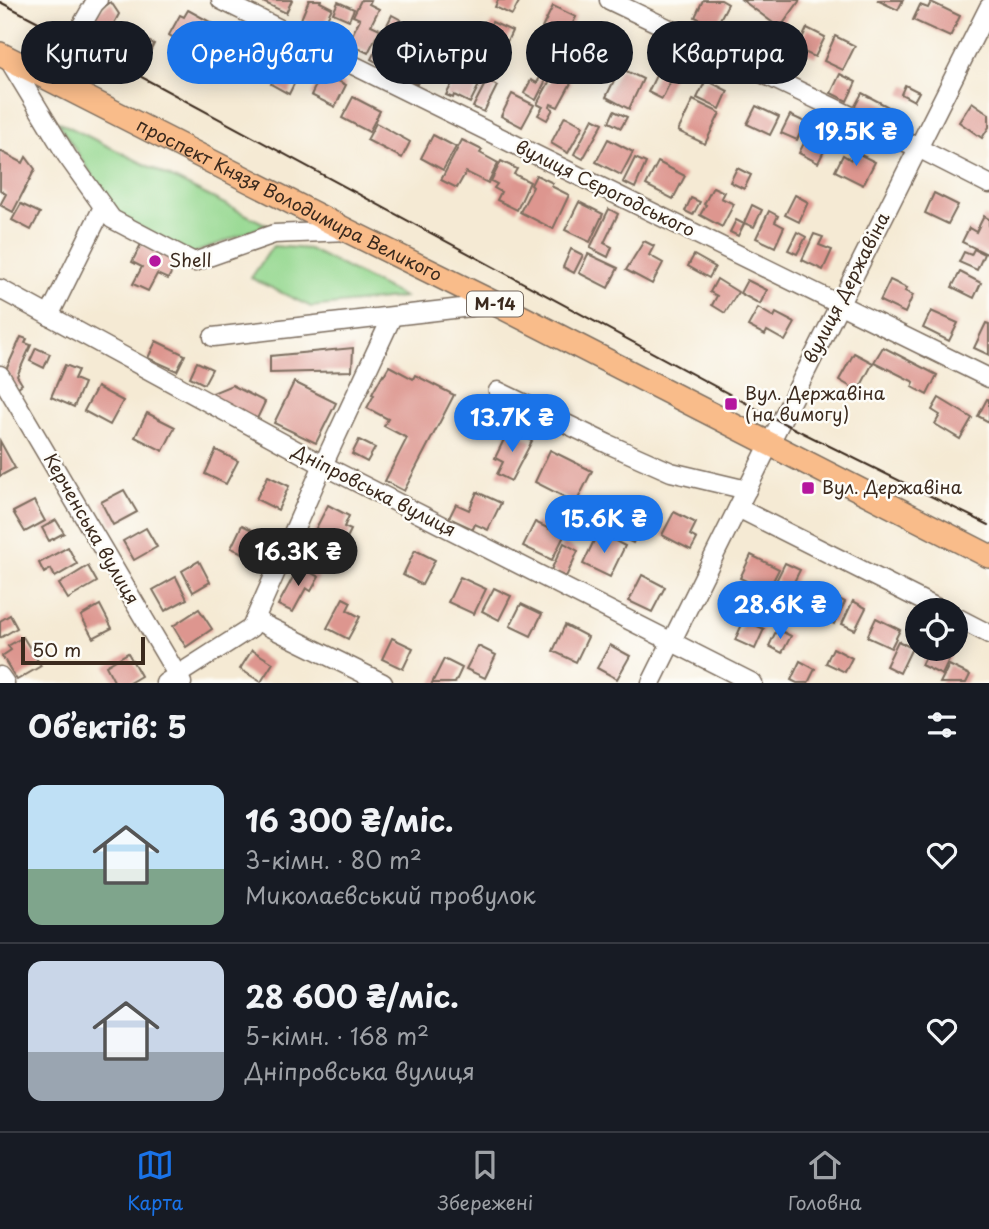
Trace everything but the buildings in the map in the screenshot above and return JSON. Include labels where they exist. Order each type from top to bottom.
[{"type":"main road","name":"проспект Князя Володимира Великого","points":[[3,55],[21,64]]},
{"type":"main road","name":"проспект Князя Володимира Великого","points":[[61,84],[989,556]]},
{"type":"street","points":[[84,21],[98,0]]},
{"type":"street","name":"вулиця Сєрогодського","points":[[221,0],[989,378]]},
{"type":"street","points":[[609,0],[989,184]]},
{"type":"street","name":"вулиця Державіна","points":[[651,683],[989,7]]},
{"type":"street","points":[[3,55],[67,156],[112,219],[194,262],[274,234],[348,231]]},
{"type":"street","points":[[49,316],[103,207]]},
{"type":"street","name":"Дніпровська вулиця","points":[[0,289],[323,465],[753,683]]},
{"type":"street","points":[[213,337],[496,304]]},
{"type":"street","points":[[175,681],[251,628],[323,465],[393,317]]},
{"type":"street","name":"Керченська вулиця","points":[[0,375],[175,681]]},
{"type":"street","points":[[498,391],[671,472],[747,490]]},
{"type":"street","points":[[738,508],[917,598]]},
{"type":"street","points":[[255,620],[383,683]]},
{"type":"street","points":[[968,623],[989,634]]},
{"type":"street","points":[[0,676],[5,683]]},
{"type":"green space","points":[[57,121],[267,225],[192,254],[118,216]]},
{"type":"green space","points":[[273,246],[309,249],[404,297],[311,307],[251,278]]},
{"type":"tram line","points":[[0,2],[781,422],[989,525]]},
{"type":"place","name":"Shell","points":[[155,261]]},
{"type":"place","name":"Вул. Державіна (на вимогу)","points":[[731,404]]},
{"type":"place","name":"Вул. Державіна","points":[[808,488]]}]
